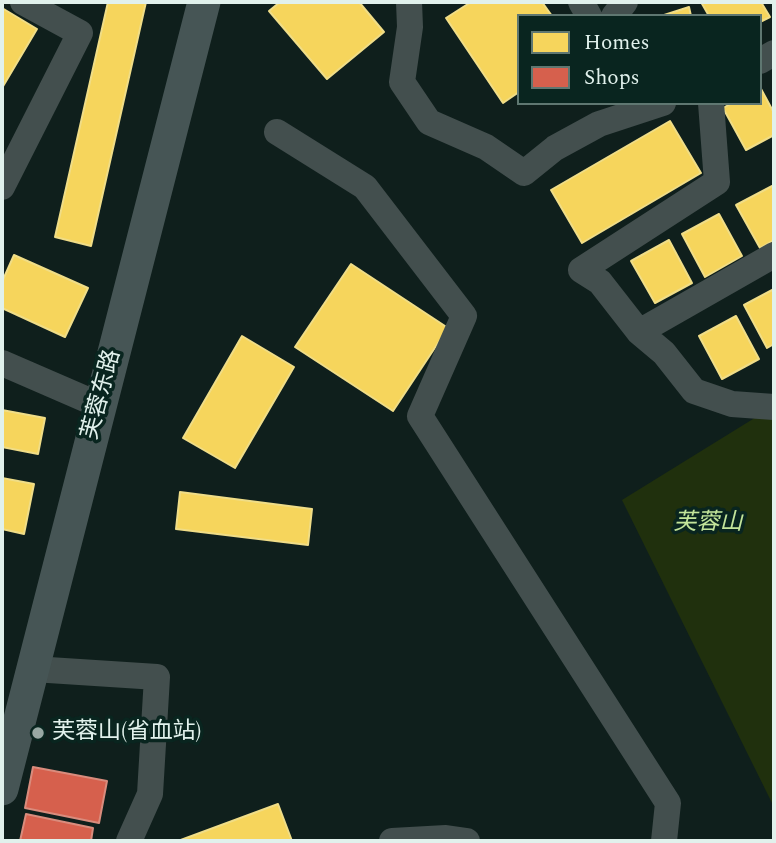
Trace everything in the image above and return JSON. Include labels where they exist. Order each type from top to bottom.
[{"type":"main road","name":"芙蓉东路","points":[[2,789],[204,2]]},
{"type":"street","points":[[2,187],[80,33],[23,2]]},
{"type":"street","points":[[409,2],[410,27],[402,82],[429,122],[486,147],[524,173],[598,114],[651,105]]},
{"type":"street","points":[[711,105],[717,182],[581,270],[600,282],[639,332],[664,354],[694,391],[732,404],[774,407]]},
{"type":"street","points":[[277,132],[365,187],[464,316],[420,416],[668,803],[664,841]]},
{"type":"street","points":[[639,332],[774,255]]},
{"type":"street","points":[[2,363],[99,405]]},
{"type":"street","points":[[33,669],[157,677],[150,794],[129,841]]},
{"type":"street","points":[[393,841],[446,838],[467,841]]},
{"type":"green space","name":"芙蓉山","points":[[774,406],[774,807],[622,500]]},
{"type":"building: Homes","points":[[108,2],[146,2],[91,246],[55,237]]},
{"type":"building: Homes","points":[[280,2],[359,2],[384,32],[327,79],[269,11]]},
{"type":"building: Homes","points":[[471,2],[542,2],[551,14],[517,14],[517,93],[503,103],[446,18]]},
{"type":"building: Homes","points":[[701,2],[761,2],[770,17],[762,21],[762,14],[708,14]]},
{"type":"building: Homes","points":[[689,7],[691,14],[667,14]]},
{"type":"building: Homes","points":[[2,8],[37,29],[2,88]]},
{"type":"building: Homes","points":[[762,91],[774,113],[774,135],[746,150],[723,108],[728,105],[762,105]]},
{"type":"building: Homes","points":[[670,121],[701,173],[582,243],[551,190]]},
{"type":"building: Homes","points":[[774,185],[774,240],[760,248],[736,205]]},
{"type":"building: Homes","points":[[719,214],[742,256],[705,277],[682,234]]},
{"type":"building: Homes","points":[[669,240],[692,283],[655,303],[631,261]]},
{"type":"building: Homes","points":[[14,255],[88,288],[65,337],[2,308],[2,282]]},
{"type":"building: Homes","points":[[351,264],[448,328],[393,411],[295,347]]},
{"type":"building: Homes","points":[[774,289],[774,344],[767,348],[744,305]]},
{"type":"building: Homes","points":[[736,316],[759,359],[722,379],[699,336]]},
{"type":"building: Homes","points":[[242,336],[294,367],[235,468],[183,438]]},
{"type":"building: Homes","points":[[2,410],[45,418],[38,454],[2,447]]},
{"type":"building: Homes","points":[[2,478],[34,484],[24,534],[2,529]]},
{"type":"building: Homes","points":[[180,492],[312,509],[308,545],[176,529]]},
{"type":"building: Homes","points":[[278,804],[292,841],[178,841]]},
{"type":"building: Shops","points":[[33,767],[107,781],[99,823],[25,808]]},
{"type":"building: Shops","points":[[26,814],[93,828],[91,841],[20,841]]},
{"type":"place","name":"芙蓉山(省血站)","points":[[38,733]]}]
